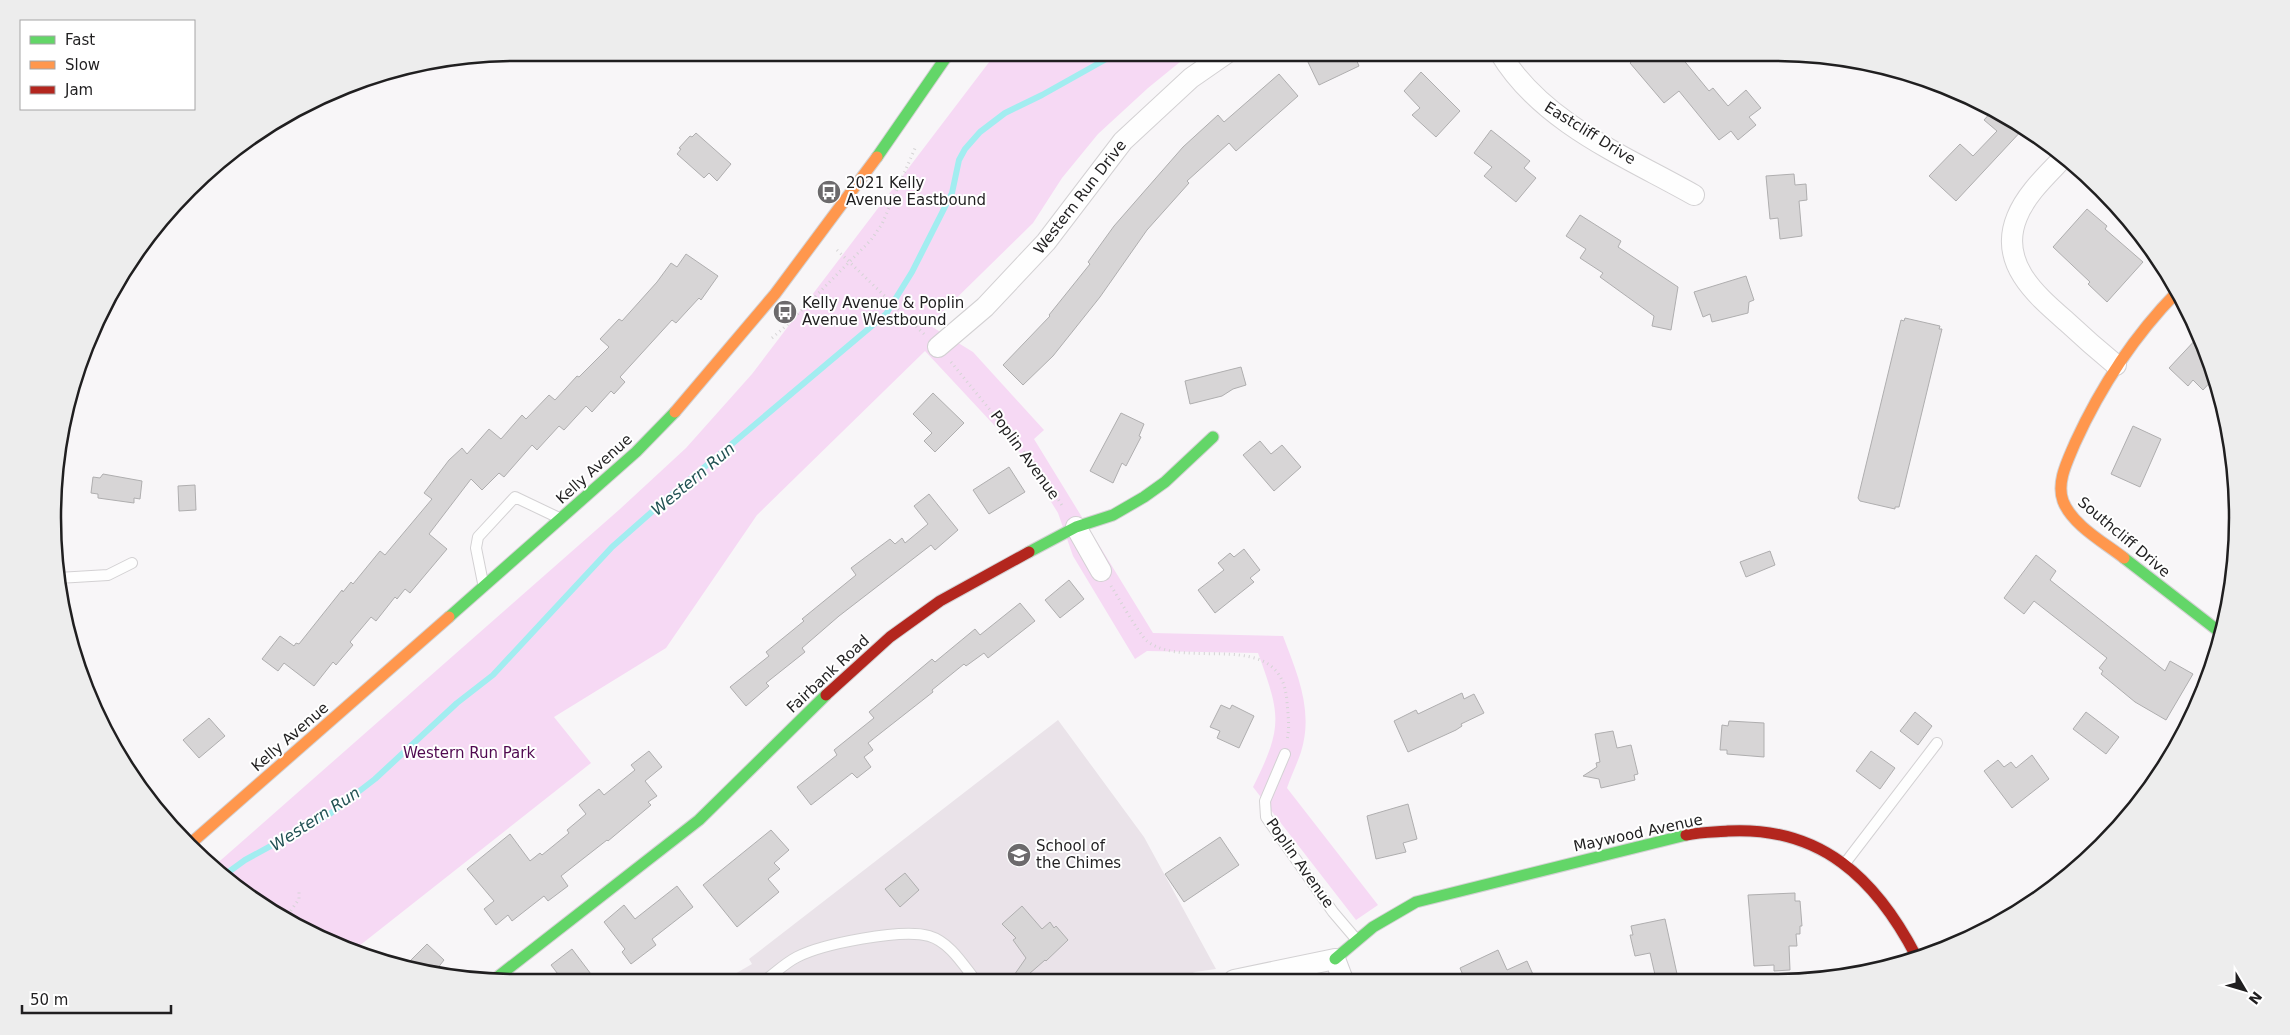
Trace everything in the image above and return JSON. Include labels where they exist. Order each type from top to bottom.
[{"type":"street","name":"Kelly Avenue","points":[[195,840],[636,452],[716,369],[825,227],[901,123],[943,61]]},
{"type":"street","name":"Western Run Drive","points":[[938,348],[985,307],[1039,249],[1123,141],[1192,78],[1215,61]]},
{"type":"street","name":"Eastcliff Drive","points":[[1505,61],[1511,71],[1531,94],[1556,114],[1694,195]]},
{"type":"street","points":[[2059,163],[2028,197],[2017,216],[2012,234],[2016,264],[2024,281],[2036,296],[2116,365]]},
{"type":"street","name":"Southcliff Drive","points":[[2172,297],[2156,313],[2116,365],[2090,409],[2069,457],[2062,478],[2061,493],[2065,507],[2077,521],[2215,627]]},
{"type":"street","name":"Fairbank Road","points":[[502,973],[699,820],[852,669],[890,637],[940,601],[1076,527],[1113,515],[1144,496],[1166,482],[1213,437]]},
{"type":"street","points":[[1076,527],[1101,571]]},
{"type":"street","name":"Maywood Avenue","points":[[1335,959],[1356,939],[1381,920],[1416,902],[1691,834],[1736,830],[1776,833],[1809,844],[1846,863],[1864,877],[1884,902],[1914,952]]},
{"type":"street","points":[[1263,974],[1335,959],[1341,974]]},
{"type":"lane","points":[[484,587],[476,548],[478,537],[515,497],[561,519]]},
{"type":"lane","points":[[65,578],[108,575],[132,562]]},
{"type":"lane","points":[[1846,863],[1938,743]]},
{"type":"lane","name":"Poplin Avenue","points":[[1285,754],[1265,801],[1266,817],[1333,912],[1356,939]]},
{"type":"lane","points":[[773,974],[797,957],[843,942],[910,934],[930,936],[942,942],[970,974]]},
{"type":"path","points":[[767,342],[787,325],[871,240],[882,224],[916,144]]},
{"type":"path","points":[[832,245],[912,321]]},
{"type":"path","name":"Poplin Avenue","points":[[938,348],[1003,423],[1043,475],[1076,527]]},
{"type":"path","points":[[1101,571],[1147,641],[1166,649],[1244,655],[1262,660],[1279,672],[1287,692],[1290,730],[1285,754]]},
{"type":"path","points":[[289,913],[299,899],[300,892]]},
{"type":"shaded area","name":"School of the Chimes","points":[[1058,720],[1144,837],[1216,969],[1190,974],[735,974],[752,964],[749,959]]},
{"type":"green space","name":"Western Run Park","points":[[990,61],[1181,61],[1148,88],[1098,134],[1062,178],[1033,223],[929,325],[973,352],[1044,430],[1034,439],[1153,633],[1283,636],[1302,692],[1306,722],[1301,752],[1287,788],[1378,905],[1356,920],[1253,787],[1270,750],[1275,721],[1271,692],[1258,653],[1147,651],[1135,659],[1073,556],[1058,513],[1022,455],[925,351],[757,515],[666,648],[554,717],[591,763],[360,946],[289,913],[264,897],[218,862],[620,509],[686,448],[752,374]]},
{"type":"building","points":[[1307,61],[1357,61],[1359,66],[1319,85]]},
{"type":"building","points":[[1632,61],[1684,61],[1709,91],[1713,88],[1728,106],[1746,90],[1761,108],[1749,117],[1756,125],[1738,140],[1731,131],[1719,140],[1679,91],[1664,103],[1630,63]]},
{"type":"building","points":[[1421,72],[1460,111],[1436,137],[1412,115],[1420,108],[1404,91]]},
{"type":"building","points":[[1279,74],[1298,96],[1236,151],[1229,143],[1187,181],[1189,183],[1147,230],[1100,297],[1053,356],[1023,385],[1003,365],[1050,316],[1090,264],[1088,262],[1114,226],[1183,147],[1218,115],[1224,122]]},
{"type":"building","points":[[1988,115],[2019,133],[1956,201],[1929,176],[1960,144],[1973,156],[1997,131],[1984,120]]},
{"type":"building","points":[[1491,130],[1530,161],[1524,168],[1536,178],[1516,202],[1484,176],[1492,167],[1474,153]]},
{"type":"building","points":[[696,133],[731,164],[717,181],[709,173],[704,178],[677,154],[681,149],[679,148],[690,136],[692,137]]},
{"type":"building","points":[[1794,174],[1795,185],[1806,184],[1807,200],[1799,201],[1802,236],[1780,239],[1778,218],[1770,219],[1766,176]]},
{"type":"building","points":[[2087,209],[2107,226],[2105,229],[2143,262],[2107,302],[2088,284],[2090,282],[2053,247]]},
{"type":"building","points":[[1580,215],[1621,241],[1618,247],[1678,287],[1671,330],[1652,326],[1654,316],[1600,277],[1603,273],[1580,258],[1586,249],[1566,236]]},
{"type":"building","points":[[686,254],[718,276],[701,300],[699,298],[676,323],[672,320],[620,377],[625,382],[614,394],[611,391],[592,412],[586,406],[564,430],[559,426],[537,450],[532,445],[504,477],[499,473],[482,490],[471,479],[429,534],[447,549],[410,593],[405,589],[397,599],[395,597],[376,621],[371,617],[350,642],[353,645],[336,665],[333,662],[314,686],[284,663],[278,671],[262,659],[280,636],[294,646],[296,643],[299,644],[342,590],[343,592],[351,582],[353,584],[380,551],[385,555],[432,499],[424,493],[449,460],[462,448],[467,454],[489,429],[501,439],[522,415],[526,419],[549,395],[555,400],[577,376],[579,377],[609,347],[600,339],[619,319],[622,321],[657,282],[671,263],[677,267]]},
{"type":"building","points":[[1746,276],[1754,300],[1749,302],[1748,313],[1712,322],[1710,314],[1703,317],[1694,292]]},
{"type":"building","points":[[1905,318],[1940,326],[1939,329],[1942,329],[1899,507],[1895,507],[1895,509],[1860,501],[1858,498],[1901,320],[1904,321]]},
{"type":"building","points":[[2193,342],[2209,384],[2203,390],[2193,380],[2188,386],[2169,368]]},
{"type":"building","points":[[1241,367],[1246,385],[1233,389],[1222,396],[1190,404],[1185,381]]},
{"type":"building","points":[[933,393],[964,423],[935,452],[924,441],[932,433],[913,414]]},
{"type":"building","points":[[1121,413],[1144,424],[1139,436],[1141,437],[1126,466],[1122,463],[1113,483],[1090,471]]},
{"type":"building","points":[[2133,426],[2161,439],[2140,487],[2111,474]]},
{"type":"building","points":[[1260,441],[1271,454],[1282,445],[1301,467],[1274,491],[1243,455]]},
{"type":"building","points":[[1009,467],[1025,492],[989,514],[973,490]]},
{"type":"building","points":[[103,474],[142,481],[140,499],[134,498],[134,503],[98,498],[98,494],[91,493],[93,477],[100,478]]},
{"type":"building","points":[[195,485],[196,510],[179,511],[178,486]]},
{"type":"building","points":[[929,494],[958,530],[935,550],[931,545],[839,616],[802,648],[805,652],[766,683],[769,686],[746,706],[730,687],[769,656],[766,652],[804,621],[802,619],[856,575],[851,568],[890,539],[895,544],[902,538],[905,543],[928,524],[914,506]]},
{"type":"building","points":[[1244,549],[1260,570],[1250,578],[1254,582],[1215,613],[1198,590],[1224,570],[1218,563],[1230,553],[1234,557]]},
{"type":"building","points":[[1770,551],[1775,565],[1746,577],[1740,562]]},
{"type":"building","points":[[2036,555],[2056,571],[2050,580],[2165,671],[2170,661],[2193,674],[2166,720],[2135,702],[2101,674],[2103,671],[2099,668],[2107,658],[2034,601],[2024,614],[2004,598]]},
{"type":"building","points":[[1069,580],[1084,599],[1060,618],[1045,600]]},
{"type":"building","points":[[1020,603],[1035,621],[988,658],[984,653],[966,666],[964,664],[932,690],[933,692],[868,743],[873,750],[864,757],[871,767],[857,778],[852,773],[811,805],[797,787],[837,755],[834,750],[874,718],[869,712],[932,659],[935,662],[975,629],[980,635]]},
{"type":"building","points":[[1462,693],[1464,699],[1474,694],[1484,713],[1461,724],[1462,726],[1456,730],[1408,752],[1394,721],[1416,710],[1418,714]]},
{"type":"building","points":[[1221,705],[1230,709],[1232,705],[1254,716],[1239,748],[1217,738],[1220,731],[1210,727]]},
{"type":"building","points":[[1915,712],[1932,726],[1918,745],[1900,731]]},
{"type":"building","points":[[2086,712],[2119,737],[2106,754],[2073,729]]},
{"type":"building","points":[[209,718],[225,736],[199,758],[183,740]]},
{"type":"building","points":[[1729,721],[1764,723],[1764,757],[1727,754],[1727,750],[1720,750],[1722,725],[1728,726]]},
{"type":"building","points":[[1613,731],[1617,748],[1631,745],[1638,774],[1634,775],[1635,780],[1601,788],[1599,779],[1583,776],[1597,767],[1596,763],[1600,762],[1595,734]]},
{"type":"building","points":[[649,751],[662,767],[645,781],[657,796],[648,802],[651,805],[608,841],[561,876],[568,886],[548,901],[544,896],[512,921],[508,915],[496,925],[484,909],[494,901],[467,869],[510,834],[530,861],[540,853],[542,855],[569,833],[567,830],[586,814],[579,805],[599,789],[604,795],[635,770],[631,765]]},
{"type":"building","points":[[1871,751],[1895,768],[1880,789],[1856,771]]},
{"type":"building","points":[[2032,755],[2049,779],[2012,808],[1984,771],[1998,760],[2004,767],[2011,762],[2016,768]]},
{"type":"building","points":[[1408,804],[1417,839],[1403,843],[1406,852],[1376,859],[1367,816]]},
{"type":"building","points":[[771,830],[789,850],[774,863],[780,869],[768,879],[779,892],[737,927],[703,885]]},
{"type":"building","points":[[1220,837],[1239,865],[1184,902],[1165,874]]},
{"type":"building","points":[[905,873],[919,890],[900,907],[885,889]]},
{"type":"building","points":[[677,886],[693,907],[652,939],[656,945],[631,964],[622,952],[625,949],[604,922],[624,905],[635,919]]},
{"type":"building","points":[[1795,893],[1795,901],[1800,901],[1802,926],[1800,926],[1800,934],[1796,934],[1797,946],[1789,946],[1790,970],[1774,971],[1774,965],[1754,966],[1748,895]]},
{"type":"building","points":[[1022,906],[1042,929],[1050,922],[1068,940],[1029,974],[1015,974],[1026,958],[1013,940],[1016,938],[1002,924]]},
{"type":"building","points":[[1665,919],[1677,974],[1655,974],[1650,953],[1635,956],[1630,935],[1633,935],[1631,926]]},
{"type":"building","points":[[427,944],[444,960],[439,967],[410,961]]},
{"type":"building","points":[[572,949],[591,974],[558,974],[551,965]]},
{"type":"building","points":[[1498,950],[1507,970],[1527,961],[1533,974],[1462,974],[1460,968]]},
{"type":"waterway","name":"Western Run","points":[[230,871],[245,860],[331,813],[375,779],[457,703],[493,675],[612,547],[886,314],[912,272],[952,193],[959,160],[965,149],[980,132],[1005,113],[1103,61]]},
{"type":"traffic: fast","points":[[877,157],[943,61]]},
{"type":"traffic: fast","points":[[449,617],[636,452],[675,412]]},
{"type":"traffic: fast","points":[[1029,552],[1076,527],[1113,515],[1144,497],[1165,482],[1213,437]]},
{"type":"traffic: fast","points":[[2124,558],[2215,628]]},
{"type":"traffic: fast","points":[[502,973],[699,820],[826,695]]},
{"type":"traffic: fast","points":[[1335,959],[1373,927],[1416,902],[1686,835]]},
{"type":"traffic: slow","points":[[675,412],[775,294],[877,157]]},
{"type":"traffic: slow","points":[[2124,558],[2081,526],[2067,510],[2061,494],[2062,479],[2075,443],[2107,382],[2132,345],[2172,297]]},
{"type":"traffic: slow","points":[[195,840],[449,617]]},
{"type":"traffic: jam","points":[[826,695],[890,637],[940,601],[1029,552]]},
{"type":"traffic: jam","points":[[1686,835],[1728,831],[1761,832],[1791,838],[1818,848],[1842,863],[1863,881],[1883,903],[1913,952]]},
{"type":"place","name":"2021 Kelly Avenue Eastbound","points":[[829,192]]},
{"type":"place","name":"Kelly Avenue & Poplin Avenue Westbound","points":[[785,312]]},
{"type":"place","name":"School of the Chimes","points":[[1019,855]]}]
